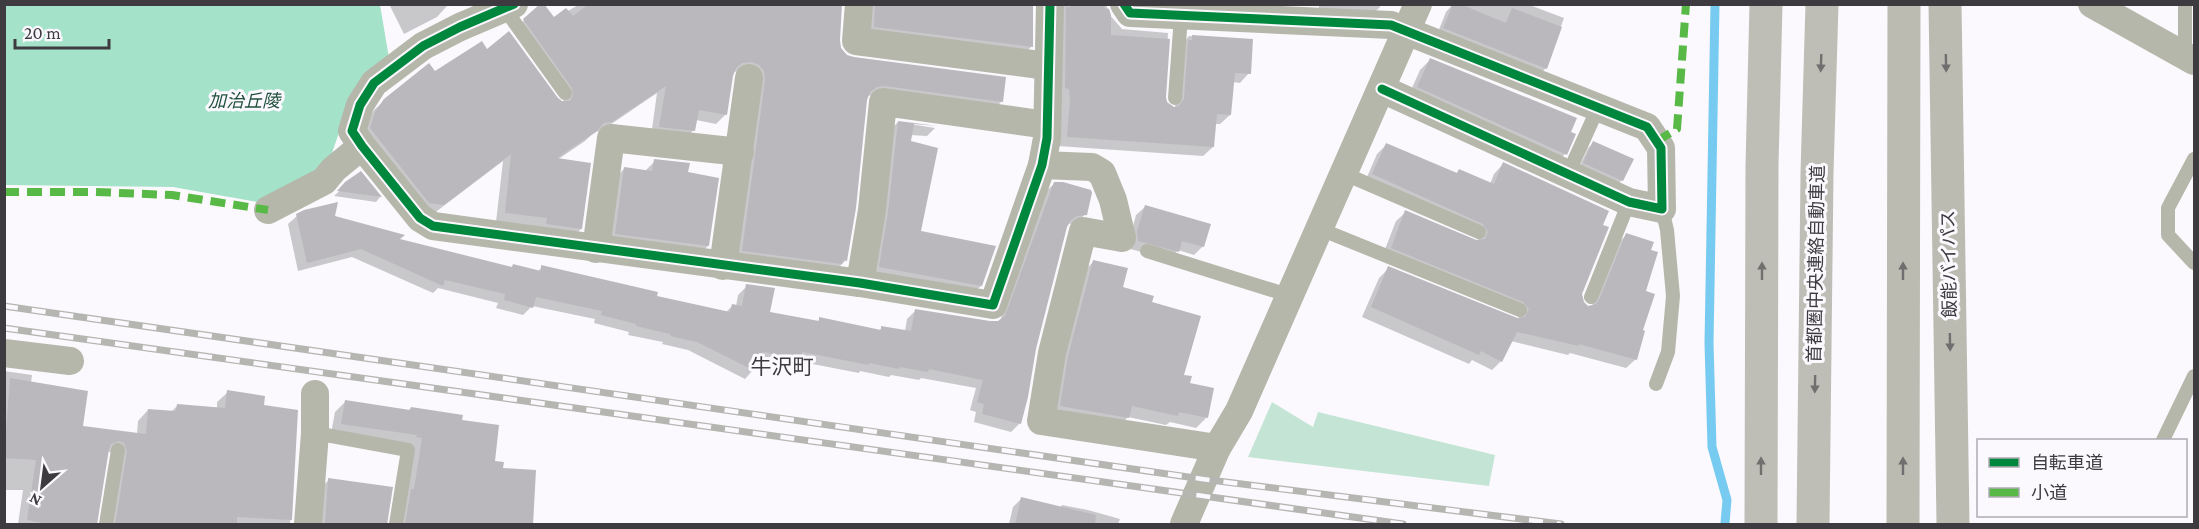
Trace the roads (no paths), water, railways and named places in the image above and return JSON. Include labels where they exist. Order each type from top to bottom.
[{"type":"highway","points":[[1761,525],[1762,166],[1766,4]]},
{"type":"highway","name":"首都圏中央連絡自動車道","points":[[1813,525],[1817,172],[1822,4]]},
{"type":"highway","points":[[1903,525],[1904,4]]},
{"type":"highway","name":"飯能バイパス","points":[[1944,4],[1953,525]]},
{"type":"street","points":[[860,4],[856,41],[1048,66]]},
{"type":"street","points":[[506,6],[423,46],[374,83],[360,105],[352,131],[420,218],[433,226],[860,284],[993,305],[1042,165],[1047,125],[1050,4]]},
{"type":"street","points":[[1124,4],[1130,13],[1269,12],[1391,25],[1407,31],[1647,127],[1661,148],[1662,209],[1629,202],[1382,89]]},
{"type":"street","points":[[1184,525],[1216,448],[1239,411],[1418,4]]},
{"type":"street","points":[[2092,4],[2190,58]]},
{"type":"street","points":[[723,266],[749,78]]},
{"type":"street","points":[[860,284],[872,210],[883,102],[1047,125]]},
{"type":"street","points":[[596,249],[610,138],[740,152]]},
{"type":"street","points":[[268,210],[324,181],[334,169],[362,146]]},
{"type":"street","points":[[1042,165],[1092,167],[1102,172],[1113,200],[1122,238],[1083,231],[1052,353],[1041,421],[1216,448]]},
{"type":"street","points":[[4,353],[70,361]]},
{"type":"street","points":[[308,525],[315,433],[315,394]]},
{"type":"lane","points":[[2185,4],[2190,58]]},
{"type":"lane","points":[[506,6],[565,93]]},
{"type":"lane","points":[[1175,98],[1191,12]]},
{"type":"lane","points":[[1568,174],[1598,108]]},
{"type":"lane","points":[[2194,159],[2168,208],[2168,235],[2194,263]]},
{"type":"lane","points":[[1345,174],[1479,232]]},
{"type":"lane","points":[[1591,297],[1629,202]]},
{"type":"lane","points":[[1656,384],[1668,352],[1673,297],[1667,230],[1662,209]]},
{"type":"lane","points":[[1320,229],[1520,310]]},
{"type":"lane","points":[[1147,251],[1290,296]]},
{"type":"lane","points":[[2164,439],[2194,376]]},
{"type":"lane","points":[[315,433],[408,450],[396,525]]},
{"type":"lane","points":[[106,525],[118,450]]},
{"type":"waterway","points":[[1715,4],[1709,343],[1712,447],[1727,500],[1725,523]]},
{"type":"railway","points":[[4,306],[1202,479],[1561,524]]},
{"type":"railway","points":[[4,328],[1403,524]]},
{"type":"district","name":"牛沢町","points":[[782,367]]},
{"type":"park label","name":"加治丘陵","points":[[244,101]]}]
